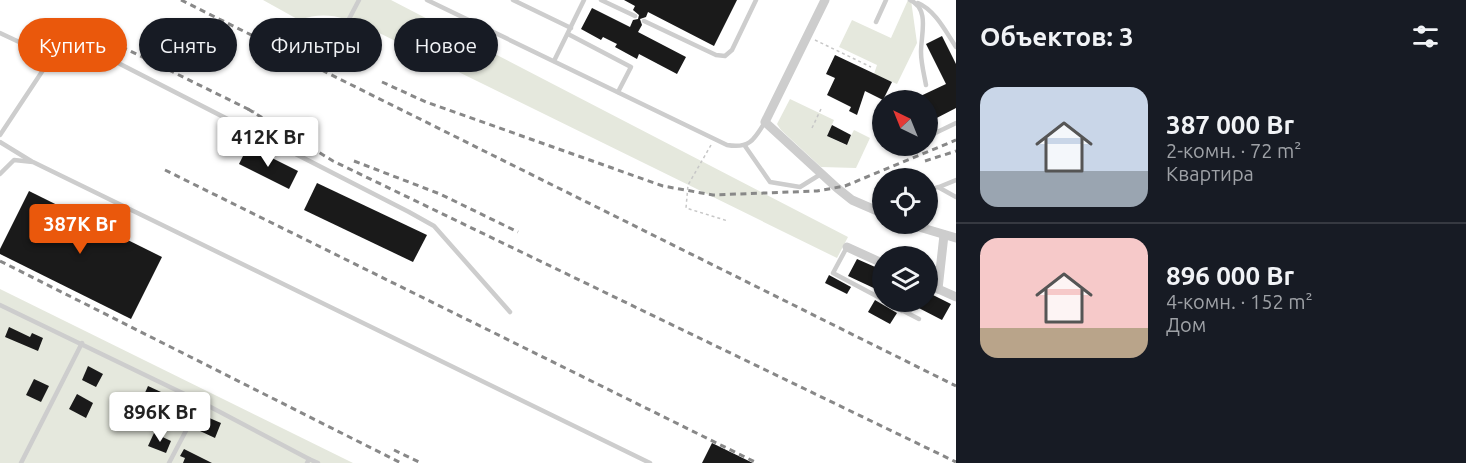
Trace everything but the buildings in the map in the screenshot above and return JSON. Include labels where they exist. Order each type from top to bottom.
[{"type":"street","points":[[825,0],[765,122],[852,200],[872,208]]},
{"type":"street","points":[[938,233],[956,238]]},
{"type":"street","points":[[944,235],[938,289],[956,297]]},
{"type":"street","points":[[847,247],[872,258]]},
{"type":"lane","points":[[350,18],[359,0]]},
{"type":"lane","points":[[427,0],[727,145],[745,146],[765,122]]},
{"type":"lane","points":[[513,0],[571,28]]},
{"type":"lane","points":[[554,61],[584,0]]},
{"type":"lane","points":[[602,0],[635,16]]},
{"type":"lane","points":[[644,21],[716,55],[725,56],[732,50],[756,0]]},
{"type":"lane","points":[[876,22],[886,0]]},
{"type":"lane","points":[[910,0],[925,6],[933,14],[956,47]]},
{"type":"lane","points":[[918,3],[923,28],[921,53],[926,85]]},
{"type":"lane","points":[[0,33],[18,41]]},
{"type":"lane","points":[[568,34],[632,67],[618,92]]},
{"type":"lane","points":[[0,135],[53,55],[63,49],[83,45],[434,226],[510,312]]},
{"type":"lane","points":[[938,132],[956,123]]},
{"type":"lane","points":[[0,144],[650,463]]},
{"type":"lane","points":[[745,146],[770,182],[800,187],[821,174]]},
{"type":"lane","points":[[0,167],[14,160],[33,162]]},
{"type":"lane","points":[[0,174],[14,160]]},
{"type":"lane","points":[[938,188],[956,180]]},
{"type":"lane","points":[[938,188],[956,197]]},
{"type":"lane","points":[[847,247],[833,273],[872,294]]},
{"type":"lane","points":[[0,305],[201,402],[308,461],[318,463]]},
{"type":"lane","points":[[904,312],[919,320]]},
{"type":"lane","points":[[21,463],[82,343]]},
{"type":"lane","points":[[169,463],[201,402]]},
{"type":"path","points":[[808,37],[871,67]]},
{"type":"path","points":[[812,128],[821,109]]},
{"type":"path","points":[[715,139],[688,185],[686,207],[728,220]]},
{"type":"shaded area","points":[[263,0],[391,0],[426,18],[394,18],[394,40],[382,34],[382,18],[317,16],[295,18]]},
{"type":"shaded area","points":[[908,0],[911,0],[917,43],[897,84],[874,74],[877,65],[839,47],[852,20],[891,38]]},
{"type":"shaded area","points":[[498,55],[848,237],[837,258],[459,72],[498,72]]},
{"type":"shaded area","points":[[790,99],[834,120],[827,136],[846,145],[854,130],[870,138],[856,168],[821,167],[781,130],[777,124]]},
{"type":"shaded area","points":[[0,289],[353,463],[0,463]]},
{"type":"railway","points":[[181,0],[956,386]]},
{"type":"railway","points":[[127,49],[254,112]]},
{"type":"railway","points":[[382,82],[426,102],[663,186],[713,195],[817,191],[845,186],[956,140]]},
{"type":"railway","points":[[248,109],[333,161],[956,462]]},
{"type":"railway","points":[[925,161],[956,151]]},
{"type":"railway","points":[[354,161],[440,194],[518,232]]},
{"type":"railway","points":[[165,170],[757,463]]},
{"type":"railway","points":[[0,261],[401,463]]},
{"type":"railway","points":[[394,450],[421,463]]}]
